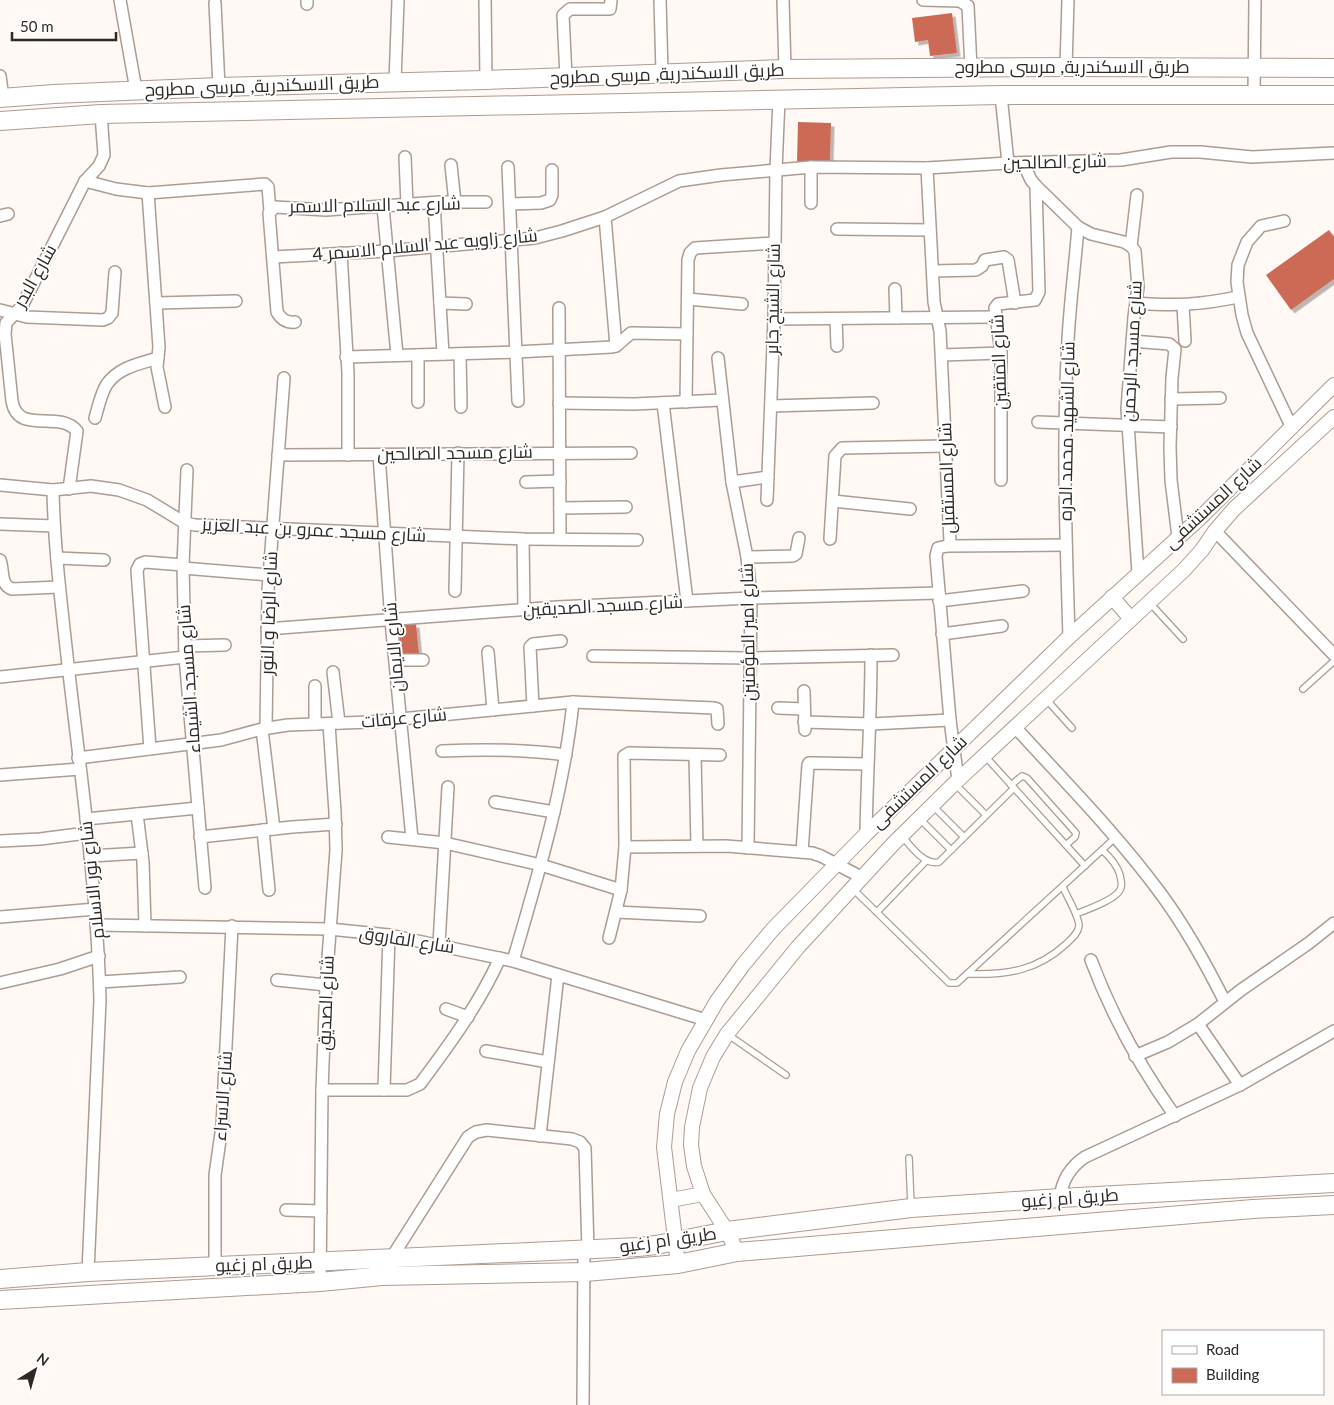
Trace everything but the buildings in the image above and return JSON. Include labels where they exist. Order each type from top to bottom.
[{"type":"main road","name":"طريق الاسكندرية, مرسى مطروح","points":[[1,98],[136,90],[566,78],[785,69],[1327,68]]},
{"type":"main road","points":[[1327,68],[1327,95]]},
{"type":"main road","name":"طريق الاسكندرية, مرسى مطروح","points":[[0,121],[101,114],[779,99],[1001,95],[1327,95]]},
{"type":"main road","name":"طريق ام زغيو","points":[[0,1279],[88,1272],[638,1247],[675,1242],[727,1231],[911,1208],[1334,1183]]},
{"type":"main road","name":"طريق ام زغيو","points":[[0,1300],[320,1282],[382,1276],[585,1272],[678,1264],[737,1252],[1253,1209],[1334,1205]]},
{"type":"main road","points":[[495,1274],[496,1253]]},
{"type":"street","points":[[120,0],[136,90]]},
{"type":"street","points":[[394,82],[398,0]]},
{"type":"street","points":[[485,0],[486,80]]},
{"type":"street","points":[[566,78],[563,15],[570,10],[610,9],[612,0]]},
{"type":"street","points":[[660,0],[662,73]]},
{"type":"street","points":[[783,0],[785,69]]},
{"type":"street","points":[[923,0],[960,1],[968,6],[971,68]]},
{"type":"street","points":[[1066,67],[1068,0]]},
{"type":"street","points":[[1254,95],[1255,0]]},
{"type":"street","points":[[215,3],[218,87]]},
{"type":"street","points":[[0,76],[1,98]]},
{"type":"street","points":[[1001,95],[1008,163]]},
{"type":"street","name":"شارع الشيخ جابر","points":[[767,500],[774,319],[774,243],[779,99]]},
{"type":"street","name":"شارع البدر","points":[[69,489],[77,431],[72,425],[63,422],[27,420],[18,416],[6,401],[5,334],[6,323],[22,306],[85,181],[99,166],[104,155],[101,114]]},
{"type":"street","name":"شارع الصالحين","points":[[776,170],[811,167],[927,168],[1008,163],[1121,160],[1171,152],[1200,152],[1252,157],[1334,152]]},
{"type":"street","points":[[405,157],[407,205]]},
{"type":"street","name":"شارع المتقين","points":[[1001,480],[1001,354],[996,305],[1035,300],[1039,292],[1036,186],[1023,163]]},
{"type":"street","points":[[451,165],[455,203]]},
{"type":"street","points":[[508,166],[518,401]]},
{"type":"street","points":[[811,167],[811,203]]},
{"type":"street","name":"شارع المستقبل","points":[[927,168],[935,309],[940,330],[942,355],[950,542],[947,546],[938,548],[936,552],[956,782]]},
{"type":"street","points":[[510,204],[541,203],[550,200],[552,195],[552,170]]},
{"type":"street","name":"شارع زاويه عبد السلام الاسمر 4","points":[[273,257],[436,247],[535,238],[562,232],[605,216],[679,181],[776,170]]},
{"type":"street","points":[[85,181],[116,189],[148,193],[265,184],[268,187],[270,211]]},
{"type":"street","points":[[1036,186],[1078,227],[1091,234],[1131,246],[1137,195]]},
{"type":"street","points":[[148,193],[159,347],[158,367],[165,406]]},
{"type":"street","name":"شارع عبد السلام الاسمر","points":[[294,322],[281,318],[277,312],[270,211],[275,207],[326,210],[434,203],[486,202]]},
{"type":"street","points":[[434,203],[443,354]]},
{"type":"street","points":[[383,207],[397,355]]},
{"type":"street","points":[[605,216],[616,346]]},
{"type":"street","points":[[1284,221],[1261,226],[1247,242],[1238,265],[1238,296],[1254,351],[1292,428]]},
{"type":"street","name":"شارع الشهيد محمد الدره","points":[[1069,636],[1066,544],[1066,423],[1068,340],[1078,227]]},
{"type":"street","points":[[837,229],[930,230]]},
{"type":"street","points":[[686,402],[688,260],[690,253],[696,248],[774,243]]},
{"type":"street","name":"شارع مسجد الرحمن","points":[[1131,246],[1137,258],[1138,287],[1132,341],[1127,425],[1138,573]]},
{"type":"street","points":[[341,253],[348,455]]},
{"type":"street","points":[[933,271],[973,271],[979,268],[985,260],[1004,257],[1008,260],[1016,303]]},
{"type":"street","points":[[0,310],[27,317],[103,320],[112,313],[115,272]]},
{"type":"street","points":[[895,289],[896,318]]},
{"type":"street","points":[[1136,303],[1205,304],[1238,296]]},
{"type":"street","points":[[688,299],[742,304]]},
{"type":"street","points":[[156,303],[236,301]]},
{"type":"street","points":[[440,303],[466,304]]},
{"type":"street","points":[[1183,305],[1185,341]]},
{"type":"street","points":[[559,308],[560,539]]},
{"type":"street","points":[[774,319],[937,316],[996,317]]},
{"type":"street","points":[[836,319],[837,346]]},
{"type":"street","points":[[346,357],[516,352],[616,346],[631,332],[687,334]]},
{"type":"street","points":[[1132,341],[1169,344],[1175,349],[1171,399],[1171,480],[1178,537]]},
{"type":"street","points":[[460,354],[462,406]]},
{"type":"street","points":[[942,355],[1001,354]]},
{"type":"street","points":[[418,355],[418,402]]},
{"type":"street","points":[[95,418],[106,386],[114,376],[127,367],[158,358]]},
{"type":"street","name":"شارع امير المؤمنين","points":[[718,358],[732,482],[747,558],[751,598],[748,848]]},
{"type":"street","name":"شارع الرضا و النور","points":[[269,890],[264,729],[269,575],[284,378]]},
{"type":"street","name":"شارع المستشفى","points":[[678,1264],[664,1147],[667,1114],[675,1082],[688,1051],[706,1020],[743,965],[773,929],[866,834],[1069,636],[1178,537],[1334,385]]},
{"type":"street","points":[[1171,399],[1220,398]]},
{"type":"street","points":[[559,403],[663,403],[722,400]]},
{"type":"street","points":[[663,403],[687,601]]},
{"type":"street","points":[[771,406],[873,403]]},
{"type":"street","name":"شارع المستشفى","points":[[737,1252],[727,1231],[703,1194],[694,1166],[691,1145],[695,1107],[706,1073],[727,1034],[767,983],[856,882],[901,835],[1193,560],[1215,530],[1240,503],[1334,417]]},
{"type":"street","points":[[1038,422],[1171,427]]},
{"type":"street","points":[[830,539],[836,456],[842,448],[946,446]]},
{"type":"street","points":[[455,591],[458,453]]},
{"type":"street","name":"شارع مسجد الصالحين","points":[[278,455],[631,453]]},
{"type":"street","name":"شارع الايمان","points":[[379,455],[391,621],[412,839]]},
{"type":"street","name":"شارع مسجد الشيماء","points":[[187,470],[183,566],[185,652],[205,888]]},
{"type":"street","points":[[732,482],[768,477]]},
{"type":"street","points":[[526,482],[560,481]]},
{"type":"street","name":"شارع مسجد عمرو بن عبد العزيز","points":[[0,485],[53,490],[91,486],[119,490],[147,500],[185,523],[195,525],[523,539],[637,540]]},
{"type":"street","name":"شارع نور الاسلام","points":[[53,490],[59,587],[88,833],[99,956],[100,1000],[88,1272]]},
{"type":"street","points":[[832,501],[910,509]]},
{"type":"street","points":[[560,508],[626,507]]},
{"type":"street","points":[[0,524],[54,526]]},
{"type":"street","points":[[1215,530],[1334,655]]},
{"type":"street","points":[[747,558],[793,556],[796,554],[799,538]]},
{"type":"street","points":[[523,539],[524,610]]},
{"type":"street","points":[[947,546],[1066,544]]},
{"type":"street","points":[[57,558],[104,560]]},
{"type":"street","points":[[0,560],[3,584],[6,588],[59,587]]},
{"type":"street","points":[[150,749],[138,570],[140,564],[145,562],[269,575]]},
{"type":"street","name":"شارع مسجد الصديقين","points":[[267,629],[524,610],[687,601],[751,598],[939,597],[1023,591]]},
{"type":"street","points":[[1112,597],[1131,619]]},
{"type":"street","points":[[942,634],[1002,626]]},
{"type":"street","points":[[533,706],[530,647],[534,644],[561,641]]},
{"type":"street","points":[[0,677],[143,661],[225,645]]},
{"type":"street","points":[[488,652],[493,710]]},
{"type":"street","points":[[866,834],[871,655]]},
{"type":"street","points":[[593,656],[750,658],[893,655]]},
{"type":"street","points":[[395,660],[423,660]]},
{"type":"street","name":"شارع الصديق","points":[[320,1282],[322,1090],[329,929],[336,850],[333,672]]},
{"type":"street","points":[[315,686],[315,724]]},
{"type":"street","points":[[804,691],[804,726],[950,720]]},
{"type":"street","points":[[513,961],[541,865],[554,812],[566,755],[573,702]]},
{"type":"street","name":"شارع عرفات","points":[[0,775],[79,764],[150,749],[221,740],[264,729],[401,719],[573,702],[714,708],[718,713],[718,724]]},
{"type":"street","points":[[778,708],[804,708]]},
{"type":"street","points":[[1015,727],[1143,870],[1179,921],[1225,1002]]},
{"type":"street","points":[[442,750],[495,748],[566,755]]},
{"type":"street","points":[[609,938],[621,890],[625,847],[624,756],[630,753],[720,756]]},
{"type":"street","points":[[695,755],[697,846]]},
{"type":"street","points":[[802,852],[809,763],[867,764]]},
{"type":"street","points":[[439,944],[448,786]]},
{"type":"street","points":[[495,802],[554,812]]},
{"type":"street","points":[[86,819],[198,808]]},
{"type":"street","points":[[137,814],[142,853],[145,926]]},
{"type":"street","points":[[200,837],[336,824]]},
{"type":"street","points":[[0,841],[40,839],[88,833]]},
{"type":"street","points":[[388,837],[445,843],[541,865],[621,890]]},
{"type":"street","points":[[625,847],[697,846],[802,852],[822,856],[856,882]]},
{"type":"street","points":[[90,856],[142,853]]},
{"type":"street","points":[[0,917],[96,909]]},
{"type":"street","points":[[616,912],[700,916]]},
{"type":"street","points":[[1135,1056],[1168,1042],[1198,1024],[1225,1002],[1334,923]]},
{"type":"street","name":"شارع الفاروق","points":[[97,925],[329,929],[389,935],[513,961],[706,1020]]},
{"type":"street","name":"شارع الاسراء","points":[[215,1266],[215,1175],[223,1118],[232,926]]},
{"type":"street","points":[[384,1090],[389,935]]},
{"type":"street","points":[[0,983],[60,969],[99,956]]},
{"type":"street","points":[[322,1090],[407,1090],[420,1084],[468,1017],[486,987],[500,958]]},
{"type":"street","points":[[1091,960],[1111,1009],[1135,1056],[1175,1116]]},
{"type":"street","points":[[540,1136],[558,975]]},
{"type":"street","points":[[100,982],[180,977]]},
{"type":"street","points":[[277,980],[326,985]]},
{"type":"street","points":[[446,1009],[468,1017]]},
{"type":"street","points":[[1198,1024],[1240,1085]]},
{"type":"street","points":[[1060,1198],[1067,1174],[1072,1167],[1085,1157],[1240,1085],[1334,1031]]},
{"type":"street","points":[[486,1052],[548,1062]]},
{"type":"street","points":[[392,1257],[468,1137],[476,1132],[486,1130],[572,1139],[580,1142],[585,1148],[586,1250],[583,1405]]},
{"type":"street","points":[[671,1200],[703,1194]]},
{"type":"street","points":[[286,1210],[321,1211]]},
{"type":"lane","points":[[1149,602],[1183,639]]},
{"type":"lane","points":[[1303,689],[1334,661]]},
{"type":"lane","points":[[1045,698],[1072,728]]},
{"type":"lane","points":[[984,756],[1085,866]]},
{"type":"lane","points":[[901,835],[926,861],[932,863],[939,862],[1022,776],[1027,778],[1076,832],[1076,836],[1066,845]]},
{"type":"lane","points":[[956,782],[986,815]]},
{"type":"lane","points":[[932,805],[964,837]]},
{"type":"lane","points":[[919,817],[951,850]]},
{"type":"lane","points":[[856,882],[877,912],[949,982],[957,983],[1116,838]]},
{"type":"lane","points":[[1076,914],[1115,896],[1121,888],[1122,884],[1118,871],[1109,856],[1102,850]]},
{"type":"lane","points":[[877,912],[926,861]]},
{"type":"lane","points":[[969,974],[1011,973],[1029,968],[1060,950],[1077,933],[1079,923],[1063,887]]},
{"type":"lane","points":[[727,1034],[786,1074]]},
{"type":"lane","points":[[910,1158],[911,1208]]}]
